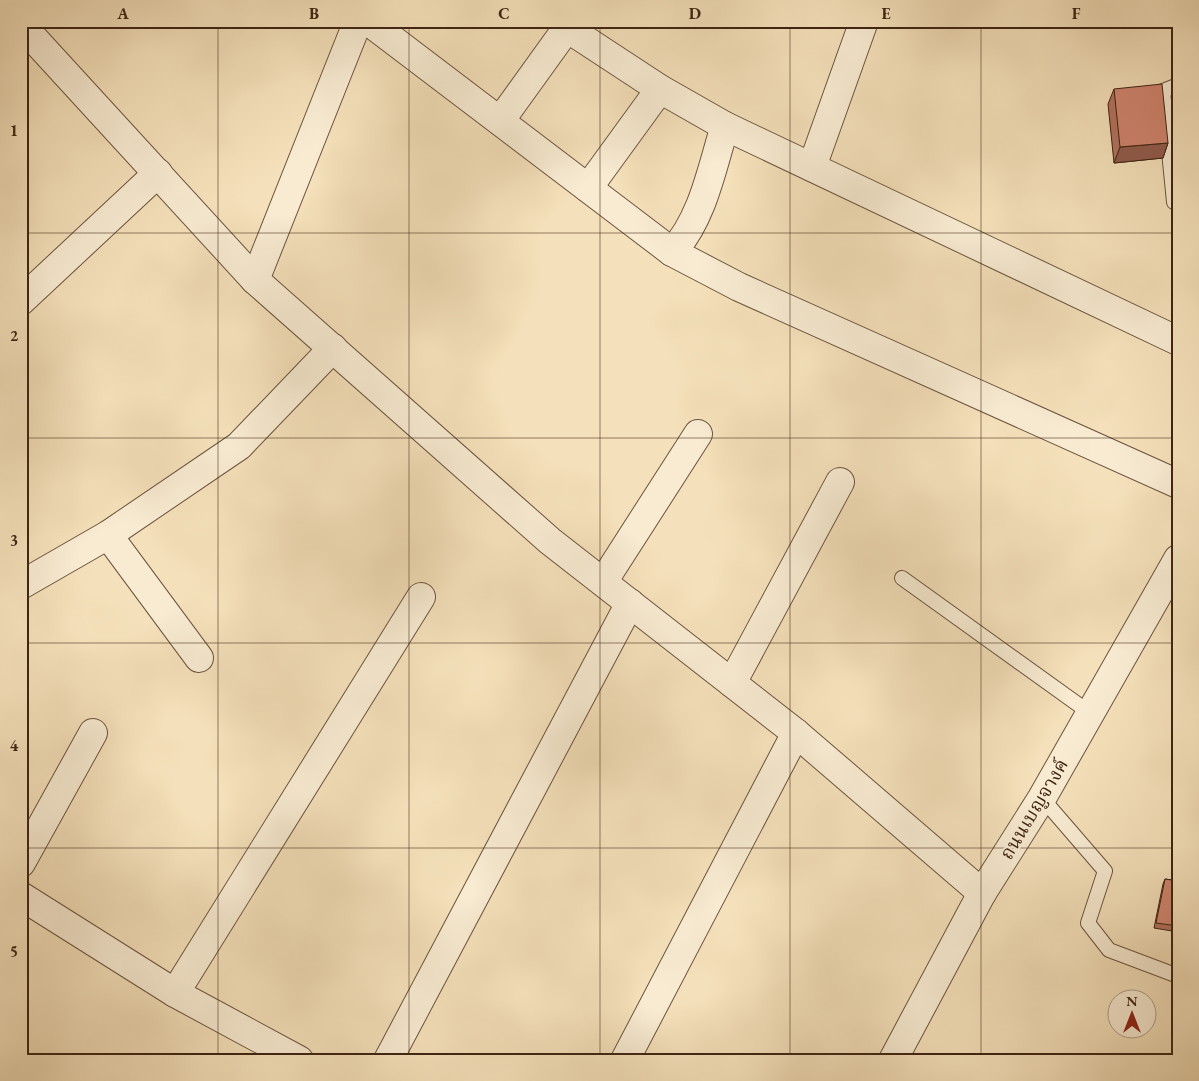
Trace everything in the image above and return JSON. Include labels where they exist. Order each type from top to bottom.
[{"type":"street","points":[[255,280],[358,21]]},
{"type":"street","points":[[368,21],[672,252],[739,287],[1178,484]]},
{"type":"street","points":[[812,167],[864,21]]},
{"type":"street","points":[[500,121],[567,28],[660,89],[726,126],[1178,341]]},
{"type":"street","points":[[25,29],[255,280],[550,541],[796,733],[982,893]]},
{"type":"street","points":[[588,188],[660,89]]},
{"type":"street","points":[[672,252],[685,238],[698,209],[726,126]]},
{"type":"street","points":[[21,301],[158,173]]},
{"type":"street","points":[[21,585],[108,534],[239,446],[332,348]]},
{"type":"street","points":[[603,582],[698,434]]},
{"type":"street","points":[[732,683],[840,482]]},
{"type":"street","points":[[108,534],[199,658]]},
{"type":"street","name":"ถนนเบญจางค์","points":[[893,1060],[982,893],[1042,798],[1178,559]]},
{"type":"street","points":[[175,993],[421,597]]},
{"type":"street","points":[[388,1060],[630,603]]},
{"type":"street","points":[[625,1060],[796,733]]},
{"type":"street","points":[[21,863],[93,734]]},
{"type":"street","points":[[21,896],[175,993],[299,1060]]},
{"type":"lane","points":[[1178,85],[1163,91],[1174,202],[1178,203]]},
{"type":"lane","points":[[902,578],[1090,713]]},
{"type":"lane","points":[[1042,798],[1105,871],[1088,923],[1110,950],[1178,976]]},
{"type":"building","points":[[1162,84],[1168,143],[1120,147],[1114,89]]},
{"type":"building","points":[[1176,106],[1178,106],[1178,131]]},
{"type":"building","points":[[1165,879],[1178,881],[1178,926],[1156,923]]},
{"type":"building","points":[[1178,939],[1178,957],[1175,957]]}]
